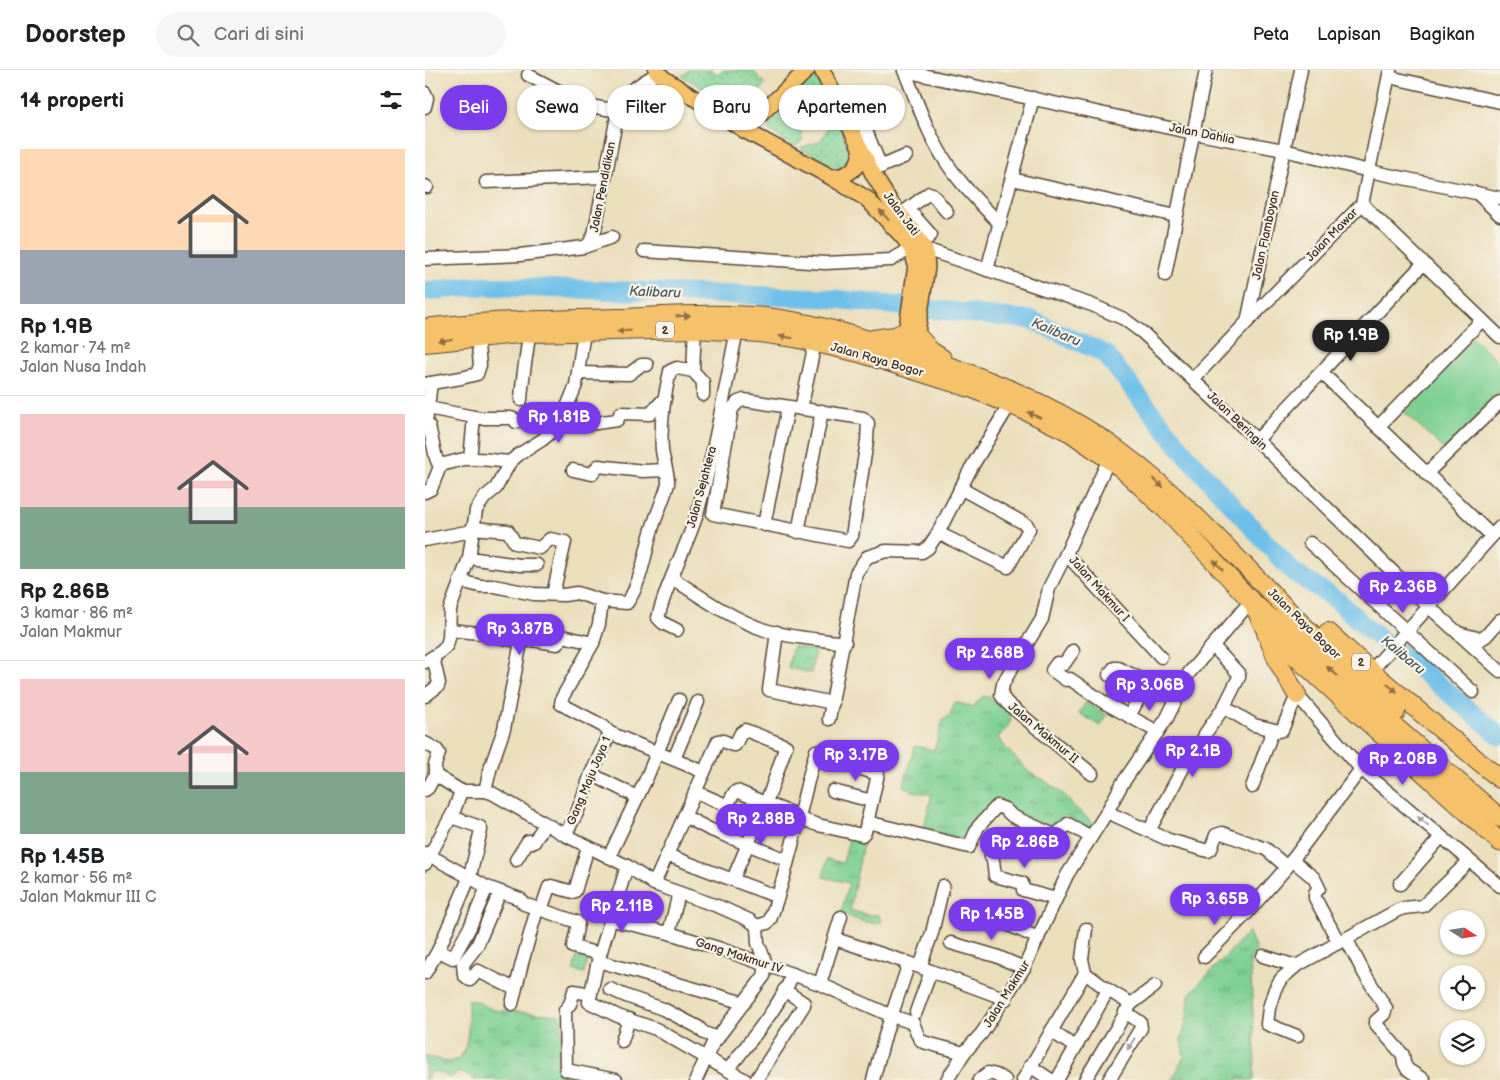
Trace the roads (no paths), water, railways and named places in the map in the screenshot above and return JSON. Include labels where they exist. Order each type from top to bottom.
[{"type":"highway","name":"Jalan Raya Bogor","points":[[425,328],[493,322],[731,316],[800,322],[868,339],[907,360],[1058,426],[1109,459],[1166,510],[1254,603],[1500,818]]},
{"type":"highway","name":"Jalan Raya Bogor","points":[[425,343],[529,332],[737,330],[777,335],[838,348],[964,370],[1022,394],[1070,419],[1106,441],[1141,468],[1223,542],[1297,604],[1376,666],[1500,780]]},
{"type":"highway","points":[[868,339],[895,336],[912,330],[931,351],[964,370]]},
{"type":"highway","name":"Jalan Raya Bogor","points":[[1223,542],[1239,561],[1291,613],[1401,716],[1500,803]]},
{"type":"highway","name":"Jalan Raya Bogor","points":[[1254,603],[1265,629],[1500,842]]},
{"type":"highway","points":[[1265,629],[1279,664],[1297,695]]},
{"type":"main road","points":[[769,106],[807,70]]},
{"type":"main road","name":"Jalan Jati","points":[[822,70],[832,85]]},
{"type":"main road","name":"Jalan Jati","points":[[657,72],[694,98]]},
{"type":"main road","name":"Jalan Jati","points":[[744,130],[831,177],[867,199],[920,247]]},
{"type":"main road","name":"Jalan Jati","points":[[856,130],[860,150],[876,169],[891,203],[904,212],[920,247],[917,265],[919,290],[907,360]]},
{"type":"main road","points":[[831,177],[844,176],[855,168],[859,163],[860,150]]},
{"type":"street","points":[[904,70],[933,140],[943,159],[968,190],[1000,224]]},
{"type":"street","name":"Jalan Dahlia","points":[[904,70],[1284,150],[1369,171],[1500,198]]},
{"type":"street","points":[[1165,275],[1206,70]]},
{"type":"street","name":"Jalan Flamboyan","points":[[1247,322],[1301,70]]},
{"type":"street","name":"Jalan Pendidikan","points":[[638,85],[657,72]]},
{"type":"street","points":[[1389,74],[1500,102]]},
{"type":"street","name":"Jalan Mawar","points":[[1247,322],[1362,204],[1389,74]]},
{"type":"street","points":[[528,75],[585,106],[607,109]]},
{"type":"street","points":[[425,93],[427,98],[425,107]]},
{"type":"street","points":[[987,270],[1033,98]]},
{"type":"street","name":"Jalan Pendidikan","points":[[425,260],[519,254],[589,245],[594,235],[614,130]]},
{"type":"street","points":[[859,130],[876,169],[906,156]]},
{"type":"street","points":[[486,182],[605,177]]},
{"type":"street","points":[[1012,179],[1177,216]]},
{"type":"street","points":[[904,212],[929,193],[947,212]]},
{"type":"street","points":[[1477,193],[1500,215]]},
{"type":"street","points":[[1362,204],[1500,337]]},
{"type":"street","points":[[589,245],[612,236]]},
{"type":"street","points":[[644,251],[825,263],[891,260],[920,247]]},
{"type":"street","name":"Jalan Beringin","points":[[920,247],[1092,305],[1118,316],[1143,332],[1455,632],[1500,671]]},
{"type":"street","points":[[1257,440],[1424,263]]},
{"type":"street","points":[[1378,427],[1482,320]]},
{"type":"street","points":[[1193,379],[1247,322]]},
{"type":"street","points":[[695,329],[693,370],[703,382],[703,395]]},
{"type":"street","name":"Jalan Sejahtera","points":[[677,630],[663,623],[658,618],[671,578],[696,516],[713,450],[737,330]]},
{"type":"street","points":[[521,400],[529,332]]},
{"type":"street","points":[[425,696],[438,686],[439,683],[429,660],[447,645],[450,630],[450,609],[469,558],[476,510],[480,503],[496,488],[510,462],[542,440],[556,428],[562,419],[573,394],[579,373],[585,332]]},
{"type":"street","points":[[477,337],[480,365],[477,374],[428,383],[426,424],[429,426],[438,463],[449,464],[461,459],[510,462]]},
{"type":"street","points":[[801,409],[815,343]]},
{"type":"street","points":[[579,373],[629,374],[641,365],[647,365]]},
{"type":"street","points":[[460,581],[534,594],[565,595],[577,592],[602,601],[627,604],[644,561],[650,534],[663,504],[669,479],[665,470],[661,424],[670,371],[677,368],[693,370]]},
{"type":"street","points":[[1322,373],[1427,474],[1496,532],[1376,666]]},
{"type":"street","points":[[562,419],[589,424],[617,420],[621,413],[650,414],[666,397]]},
{"type":"street","points":[[744,400],[787,406],[863,418],[868,423],[867,441],[852,536],[848,541],[713,514],[731,410],[738,402],[744,400]]},
{"type":"street","points":[[1427,474],[1500,402]]},
{"type":"street","points":[[829,719],[857,573],[867,557],[886,551],[925,550],[938,533],[960,488],[1010,404]]},
{"type":"street","points":[[764,525],[787,406]]},
{"type":"street","points":[[428,408],[474,417],[511,418],[516,422]]},
{"type":"street","points":[[798,532],[822,412]]},
{"type":"street","points":[[469,459],[474,417]]},
{"type":"street","name":"Jalan Makmur I","points":[[1109,459],[1066,554],[1161,657]]},
{"type":"street","points":[[425,492],[431,489],[441,464]]},
{"type":"street","points":[[573,470],[592,474],[598,466],[643,471],[665,470]]},
{"type":"street","points":[[938,533],[1008,567],[1029,530],[1027,525],[960,488]]},
{"type":"street","points":[[425,540],[472,530],[508,531],[515,543],[539,548],[548,539],[564,542],[565,545],[553,594]]},
{"type":"street","points":[[1310,543],[1402,636],[1473,692]]},
{"type":"street","name":"Jalan Makmur II","points":[[1066,554],[1049,588],[1042,619],[1009,670],[1001,695],[1007,703],[1093,774]]},
{"type":"street","points":[[469,558],[521,565],[537,565]]},
{"type":"street","points":[[671,578],[711,603],[744,621],[764,629],[845,643]]},
{"type":"street","points":[[450,630],[479,632],[521,642],[532,640],[557,644],[562,636],[593,643],[599,624],[602,601]]},
{"type":"street","name":"Jalan Makmur","points":[[947,1080],[964,1053],[982,1034],[1006,999],[1024,968],[1067,875],[1123,784],[1158,732],[1189,673],[1254,603]]},
{"type":"street","points":[[1455,632],[1481,638],[1486,636],[1500,620]]},
{"type":"street","points":[[777,632],[769,690],[833,703]]},
{"type":"street","points":[[485,791],[491,766],[504,729],[521,642]]},
{"type":"street","name":"Gang Maju Jaya 1","points":[[565,835],[577,813],[591,774],[610,734],[603,726],[561,704],[562,698],[593,643]]},
{"type":"street","points":[[1149,831],[1188,759],[1193,756],[1202,760],[1204,758],[1207,749],[1202,742],[1203,738],[1224,707],[1239,676],[1213,646]]},
{"type":"street","points":[[1073,651],[1064,664],[1057,663],[1052,670],[1066,680],[1070,679],[1105,703],[1158,732]]},
{"type":"street","points":[[1109,675],[1114,668],[1118,668],[1178,697]]},
{"type":"street","points":[[1129,716],[1139,698],[1149,694],[1155,685]]},
{"type":"street","points":[[1224,707],[1255,725],[1279,732],[1282,730],[1297,695],[1361,769],[1500,886]]},
{"type":"street","points":[[609,857],[647,777],[679,700]]},
{"type":"street","points":[[674,759],[698,702]]},
{"type":"street","points":[[654,884],[718,741],[722,740],[735,745],[741,732],[745,730],[786,746],[765,803],[733,879]]},
{"type":"street","points":[[1252,787],[1273,730]]},
{"type":"street","points":[[610,734],[704,772]]},
{"type":"street","points":[[425,742],[439,753],[435,764],[435,775],[425,790]]},
{"type":"street","points":[[696,792],[726,805],[737,791],[794,814],[799,818],[818,825],[863,835],[878,774],[844,764],[816,751],[806,784],[799,818],[779,897],[770,920],[757,926]]},
{"type":"street","points":[[1204,957],[1246,914],[1290,864],[1361,769]]},
{"type":"street","points":[[591,774],[637,797]]},
{"type":"street","points":[[435,775],[461,791],[485,791],[492,793],[565,835],[627,866],[654,884],[720,907],[749,920],[757,926],[758,943],[766,964],[764,976],[712,1045],[696,1080]]},
{"type":"street","points":[[461,791],[451,817],[427,857],[470,876],[487,887],[520,899],[524,904],[577,922],[573,946],[599,957],[744,1004]]},
{"type":"street","points":[[833,791],[872,801]]},
{"type":"street","points":[[867,822],[969,847],[978,827],[997,806],[1005,809],[1012,816],[1054,835],[1065,825],[1069,824],[1091,837]]},
{"type":"street","points":[[1107,812],[1169,840],[1208,851],[1211,849],[1216,835],[1220,832],[1272,852],[1314,878],[1319,888],[1315,893],[1315,898],[1386,1008],[1386,1012],[1376,1021],[1376,1024],[1403,1055],[1407,1069],[1424,1080]]},
{"type":"street","points":[[685,816],[709,828],[787,860]]},
{"type":"street","points":[[425,973],[470,876],[481,828],[451,817]]},
{"type":"street","points":[[516,860],[527,841],[534,842],[545,824]]},
{"type":"street","points":[[1026,853],[1036,827]]},
{"type":"street","points":[[1400,884],[1441,837]]},
{"type":"street","points":[[512,1004],[539,909],[549,887],[575,891],[588,847]]},
{"type":"street","points":[[667,854],[779,897]]},
{"type":"street","points":[[991,857],[995,876],[1022,883],[1023,890],[1056,899]]},
{"type":"street","points":[[1297,1036],[1270,1026],[1267,1023],[1275,989],[1281,978],[1296,966],[1398,910],[1423,906],[1469,860]]},
{"type":"street","points":[[591,999],[599,957],[627,866]]},
{"type":"street","points":[[874,1080],[892,1016],[920,967],[932,933],[943,886]]},
{"type":"street","points":[[432,955],[453,958],[470,927],[487,887]]},
{"type":"street","points":[[500,892],[477,946],[463,964],[464,975],[470,980],[478,971],[515,989]]},
{"type":"street","points":[[669,933],[679,893]]},
{"type":"street","points":[[973,909],[1038,938]]},
{"type":"street","points":[[821,984],[841,917]]},
{"type":"street","name":"Gang Makmur IV","points":[[611,920],[669,933],[821,984],[913,1024],[919,1038],[923,1042],[964,1053]]},
{"type":"street","points":[[1086,928],[1082,959],[1085,973],[1128,1008],[1140,1022],[1141,1028],[1109,1080]]},
{"type":"street","points":[[835,939],[920,967],[1006,999]]},
{"type":"street","points":[[951,943],[996,956],[1024,968]]},
{"type":"street","points":[[1263,956],[1296,966]]},
{"type":"street","points":[[916,1012],[920,967]]},
{"type":"street","points":[[1023,1080],[1085,973]]},
{"type":"street","points":[[729,1070],[763,1024],[793,974]]},
{"type":"street","points":[[1085,1080],[1128,1008],[1155,986]]},
{"type":"street","points":[[610,988],[626,996],[663,1009],[698,1027],[704,1033],[718,1038]]},
{"type":"street","points":[[756,1080],[804,1005],[804,1002],[784,990]]},
{"type":"street","points":[[1057,1080],[1108,990]]},
{"type":"street","points":[[616,1080],[569,1071],[565,1066],[565,1010],[570,1004],[574,991],[629,1019],[657,1029],[745,1080]]},
{"type":"street","points":[[622,1041],[629,1019]]},
{"type":"street","points":[[1051,1031],[1075,1047]]},
{"type":"street","points":[[1030,1066],[1051,1080]]},
{"type":"street","points":[[979,1080],[988,1073],[1005,1080]]},
{"type":"waterway","name":"Kalibaru","points":[[425,291],[481,286],[825,298],[1032,320],[1105,354],[1186,455],[1292,571],[1338,601],[1370,631],[1409,660],[1500,736]]}]
